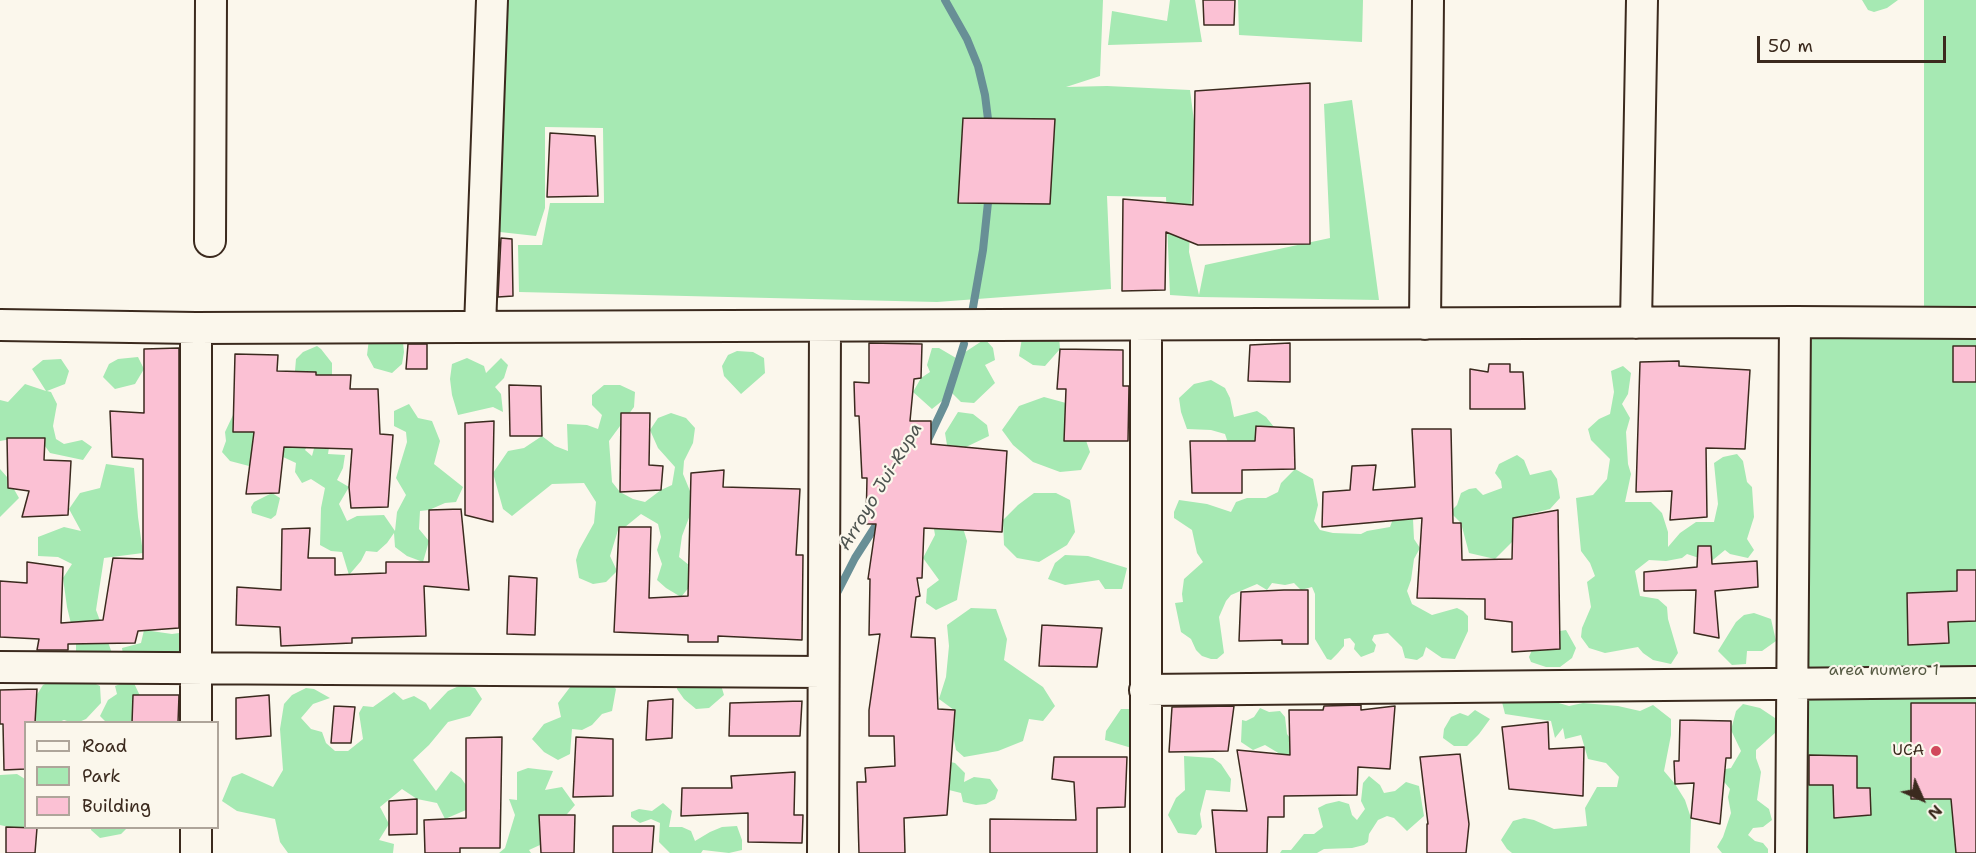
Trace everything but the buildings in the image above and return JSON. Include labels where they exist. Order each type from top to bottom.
[{"type":"street","points":[[210,241],[211,0]]},
{"type":"street","points":[[480,327],[492,0]]},
{"type":"street","points":[[1425,324],[1428,0]]},
{"type":"street","points":[[1636,323],[1642,0]]},
{"type":"street","points":[[1791,853],[1795,322]]},
{"type":"street","points":[[0,325],[196,328],[1976,323]]},
{"type":"street","points":[[1146,325],[1146,853]]},
{"type":"street","points":[[823,853],[825,326]]},
{"type":"street","points":[[196,328],[196,721]]},
{"type":"street","points":[[0,667],[823,672]]},
{"type":"street","points":[[1145,690],[1976,682]]},
{"type":"street","points":[[196,829],[196,853]]},
{"type":"green space","points":[[504,0],[1103,0],[1100,76],[1066,87],[1107,86],[1190,90],[1195,129],[1189,252],[1199,295],[1205,265],[1330,238],[1324,104],[1352,100],[1379,300],[1170,295],[1166,197],[1107,196],[1111,289],[937,302],[519,292],[518,245],[542,245],[550,203],[604,203],[603,128],[545,127],[545,208],[536,236],[491,231]]},
{"type":"green space","points":[[1170,0],[1195,0],[1202,42],[1108,45],[1112,11],[1167,21]]},
{"type":"green space","points":[[1238,0],[1363,0],[1362,42],[1239,35]]},
{"type":"green space","points":[[1862,0],[1898,0],[1887,8],[1874,12],[1868,10]]},
{"type":"green space","name":"area numero 1","points":[[1924,0],[1976,0],[1976,853],[1791,853],[1795,322],[1924,322]]},
{"type":"green space","points":[[1059,335],[1060,349],[1045,366],[1033,365],[1019,356],[1022,338]]},
{"type":"green space","points":[[369,339],[403,342],[402,364],[392,373],[374,368],[367,355]]},
{"type":"green space","points":[[985,339],[993,348],[995,360],[985,365],[995,383],[974,403],[961,402],[952,393],[932,409],[913,392],[921,378],[930,372],[927,365],[932,348],[939,348],[956,358]]},
{"type":"green space","points":[[317,346],[332,363],[332,378],[307,382],[295,371],[296,359],[303,352]]},
{"type":"green space","points":[[737,351],[753,352],[764,358],[765,373],[741,394],[724,376],[722,366],[728,355]]},
{"type":"green space","points":[[138,357],[144,369],[135,384],[115,389],[103,377],[109,364],[118,359]]},
{"type":"green space","points":[[467,358],[484,366],[486,373],[501,358],[508,365],[504,378],[495,387],[501,394],[503,412],[493,407],[458,415],[450,379],[452,364]]},
{"type":"green space","points":[[61,359],[69,371],[65,384],[47,391],[51,392],[57,404],[53,426],[56,439],[64,444],[82,440],[92,447],[83,460],[50,453],[39,438],[0,441],[0,400],[8,402],[25,384],[46,391],[32,369],[43,360]]},
{"type":"green space","points":[[1623,366],[1631,373],[1628,394],[1622,404],[1630,418],[1626,432],[1631,474],[1625,502],[1651,502],[1662,513],[1668,532],[1668,547],[1680,533],[1696,522],[1714,522],[1718,504],[1714,463],[1723,457],[1737,454],[1743,461],[1747,482],[1752,487],[1754,517],[1747,539],[1754,550],[1748,558],[1730,554],[1725,550],[1708,564],[1687,554],[1682,558],[1666,561],[1649,560],[1635,571],[1640,596],[1658,599],[1667,607],[1668,619],[1678,653],[1671,664],[1653,660],[1638,647],[1605,653],[1589,648],[1581,637],[1582,628],[1591,607],[1587,582],[1595,576],[1590,563],[1581,551],[1576,498],[1593,495],[1607,479],[1610,459],[1591,440],[1588,429],[1599,419],[1610,414],[1614,392],[1611,371]]},
{"type":"green space","points":[[1211,380],[1225,388],[1230,398],[1234,417],[1257,411],[1266,417],[1274,427],[1273,444],[1232,455],[1225,434],[1211,430],[1187,429],[1179,398],[1194,384]]},
{"type":"green space","points":[[604,385],[620,385],[635,392],[634,407],[609,441],[612,482],[620,492],[633,499],[645,502],[672,485],[675,467],[658,448],[650,430],[658,418],[671,413],[686,418],[695,428],[693,443],[684,461],[683,474],[690,491],[690,515],[682,536],[679,557],[700,574],[681,597],[657,580],[662,564],[657,550],[661,537],[658,524],[641,514],[625,527],[619,527],[610,556],[617,571],[606,582],[593,584],[579,578],[576,560],[594,523],[596,502],[584,483],[552,484],[512,516],[503,509],[493,473],[508,451],[524,448],[542,436],[555,446],[568,451],[567,424],[587,425],[598,429],[602,415],[592,405],[592,395]]},
{"type":"green space","points":[[1044,397],[1066,403],[1080,423],[1090,452],[1081,470],[1060,472],[1033,462],[1013,445],[1002,430],[1019,406]]},
{"type":"green space","points":[[247,403],[313,435],[305,450],[312,456],[317,437],[330,441],[328,454],[345,455],[343,468],[337,480],[349,487],[339,504],[347,521],[357,516],[384,515],[395,531],[397,512],[406,495],[396,478],[407,442],[406,432],[394,426],[394,411],[409,404],[418,418],[432,421],[440,441],[434,464],[463,487],[456,502],[420,511],[419,529],[429,541],[423,562],[407,556],[395,547],[394,533],[377,552],[366,551],[349,575],[342,552],[331,551],[320,545],[321,508],[325,488],[311,479],[302,483],[295,472],[296,463],[283,457],[264,457],[249,466],[230,461],[222,452],[226,441],[225,432],[233,415]]},
{"type":"green space","points":[[958,412],[973,414],[987,425],[989,436],[966,447],[947,445],[945,433]]},
{"type":"green space","points":[[1517,455],[1524,460],[1530,475],[1551,470],[1557,479],[1560,498],[1550,509],[1513,518],[1513,541],[1495,559],[1469,553],[1461,523],[1450,512],[1457,505],[1461,493],[1469,489],[1476,488],[1483,495],[1502,488],[1501,481],[1495,473],[1499,464]]},
{"type":"green space","points":[[106,464],[134,468],[143,553],[104,558],[96,610],[112,653],[76,658],[76,645],[63,578],[72,564],[58,557],[38,556],[38,537],[64,527],[81,531],[69,509],[80,493],[100,488]]},
{"type":"green space","points":[[0,469],[19,498],[0,517]]},
{"type":"green space","points":[[1295,469],[1313,479],[1318,505],[1314,521],[1320,530],[1333,533],[1361,534],[1390,527],[1399,491],[1409,487],[1414,539],[1420,548],[1414,559],[1407,591],[1412,604],[1432,615],[1457,608],[1468,616],[1468,631],[1455,659],[1442,658],[1426,647],[1423,656],[1417,660],[1405,658],[1402,647],[1388,633],[1374,635],[1372,640],[1376,645],[1374,652],[1361,657],[1354,649],[1355,644],[1350,638],[1344,639],[1344,646],[1331,660],[1327,659],[1315,639],[1315,594],[1312,587],[1301,590],[1294,583],[1285,585],[1272,583],[1267,590],[1257,584],[1231,595],[1219,617],[1224,653],[1217,659],[1211,659],[1202,656],[1196,650],[1191,639],[1181,632],[1175,603],[1183,602],[1184,579],[1203,562],[1197,553],[1192,530],[1174,518],[1179,500],[1207,504],[1231,512],[1236,502],[1247,498],[1266,498],[1278,492],[1281,483]]},
{"type":"green space","points":[[272,493],[280,498],[276,515],[271,519],[252,513],[251,507],[254,502]]},
{"type":"green space","points":[[1034,493],[1056,493],[1070,500],[1075,532],[1067,545],[1039,562],[1017,558],[1004,545],[1003,520]]},
{"type":"green space","points":[[930,505],[960,518],[967,541],[957,600],[936,610],[926,603],[927,589],[939,580],[923,558],[935,535]]},
{"type":"green space","points":[[1065,555],[1088,556],[1127,568],[1122,589],[1105,589],[1099,580],[1065,585],[1048,579],[1055,563]]},
{"type":"green space","points":[[971,608],[996,609],[1007,639],[1004,660],[1043,687],[1055,706],[1043,721],[1029,719],[1023,741],[998,751],[964,757],[956,750],[953,735],[954,710],[939,699],[946,677],[949,646],[947,625]]},
{"type":"green space","points":[[1754,613],[1771,619],[1776,641],[1762,651],[1747,651],[1746,664],[1732,665],[1718,651],[1736,622],[1744,615]]},
{"type":"green space","points":[[144,630],[172,634],[187,632],[185,658],[123,654],[122,648],[141,643]]},
{"type":"green space","points":[[1566,630],[1576,648],[1572,658],[1560,667],[1546,667],[1531,662],[1529,657],[1535,643],[1547,633]]},
{"type":"green space","points":[[577,678],[608,681],[616,689],[612,711],[602,714],[592,725],[582,730],[572,729],[570,754],[558,760],[544,752],[532,739],[544,724],[561,717],[558,703]]},
{"type":"green space","points":[[55,679],[85,679],[100,686],[101,703],[81,721],[29,721],[33,701],[43,685]]},
{"type":"green space","points":[[132,679],[142,700],[132,721],[105,721],[100,716],[108,700],[117,694],[115,686]]},
{"type":"green space","points":[[677,682],[721,685],[724,695],[709,708],[696,709],[684,699],[677,689]]},
{"type":"green space","points":[[461,685],[475,688],[482,699],[470,716],[448,722],[413,760],[436,791],[451,771],[461,778],[471,792],[466,810],[445,819],[437,803],[417,799],[402,789],[380,807],[389,824],[379,840],[394,844],[393,853],[288,853],[280,842],[275,819],[237,811],[222,801],[232,777],[242,773],[273,787],[283,770],[280,729],[284,704],[292,695],[306,688],[314,689],[330,698],[313,704],[301,718],[311,729],[322,732],[326,743],[335,751],[348,751],[363,739],[359,713],[363,706],[373,707],[394,692],[403,700],[414,696],[426,703],[430,710],[448,691]]},
{"type":"green space","points":[[1525,693],[1569,706],[1583,703],[1618,706],[1640,711],[1653,705],[1671,719],[1671,735],[1664,771],[1685,800],[1691,818],[1690,853],[1512,853],[1507,849],[1501,840],[1513,821],[1524,818],[1554,829],[1587,826],[1585,808],[1597,787],[1617,787],[1619,777],[1606,763],[1588,759],[1581,735],[1565,739],[1563,728],[1555,738],[1551,721],[1505,714],[1501,698]]},
{"type":"green space","points":[[1743,704],[1760,708],[1775,718],[1775,733],[1756,750],[1761,772],[1757,800],[1769,809],[1772,820],[1763,827],[1753,828],[1748,835],[1755,841],[1763,843],[1768,853],[1722,853],[1717,847],[1731,813],[1728,797],[1730,789],[1715,771],[1731,768],[1741,751],[1731,730],[1736,711]]},
{"type":"green space","points":[[1260,708],[1269,712],[1280,711],[1285,717],[1287,734],[1296,746],[1290,760],[1265,745],[1253,750],[1241,742],[1242,720],[1246,721],[1254,717]]},
{"type":"green space","points":[[1121,709],[1132,709],[1135,749],[1105,740],[1106,731]]},
{"type":"green space","points":[[1475,710],[1490,719],[1467,746],[1454,746],[1443,738],[1444,729],[1451,717],[1460,713],[1468,716]]},
{"type":"green space","points":[[1184,756],[1213,758],[1221,764],[1231,779],[1230,792],[1206,790],[1200,814],[1202,827],[1196,835],[1178,833],[1168,815],[1176,798],[1185,790]]},
{"type":"green space","points":[[941,760],[955,763],[965,773],[964,782],[974,777],[990,779],[998,790],[995,799],[986,804],[976,805],[963,802],[961,793],[949,790]]},
{"type":"green space","points":[[528,768],[553,771],[545,790],[562,787],[575,805],[540,845],[529,850],[531,853],[499,853],[505,848],[515,815],[509,799],[517,800],[517,772]]},
{"type":"green space","points":[[17,774],[24,778],[24,829],[29,829],[27,831],[0,825],[0,775]]},
{"type":"green space","points":[[1369,776],[1380,785],[1384,793],[1395,791],[1406,782],[1419,786],[1424,816],[1407,831],[1394,818],[1387,816],[1378,820],[1369,834],[1368,842],[1364,845],[1324,849],[1317,853],[1280,853],[1282,850],[1291,850],[1304,834],[1314,834],[1323,827],[1318,808],[1326,804],[1339,801],[1349,804],[1352,815],[1357,820],[1365,809],[1361,801],[1363,783]]},
{"type":"green space","points":[[663,803],[672,811],[669,827],[682,827],[691,831],[695,841],[722,827],[737,826],[742,840],[742,850],[729,853],[703,850],[701,853],[670,853],[659,842],[660,823],[651,819],[640,823],[631,817],[631,812],[639,809],[652,811]]},
{"type":"green space","points":[[126,829],[121,834],[100,838],[91,830]]},
{"type":"waterway","name":"Arroyo Jui-Rupa","points":[[945,0],[967,39],[978,66],[989,127]]},
{"type":"waterway","name":"Arroyo Jui-Rupa","points":[[972,313],[983,250],[989,193]]},
{"type":"waterway","name":"Arroyo Jui-Rupa","points":[[927,442],[945,404],[964,344]]},
{"type":"waterway","name":"Arroyo Jui-Rupa","points":[[835,597],[855,558],[880,519]]},
{"type":"place","name":"UCA","points":[[1936,751]]}]
